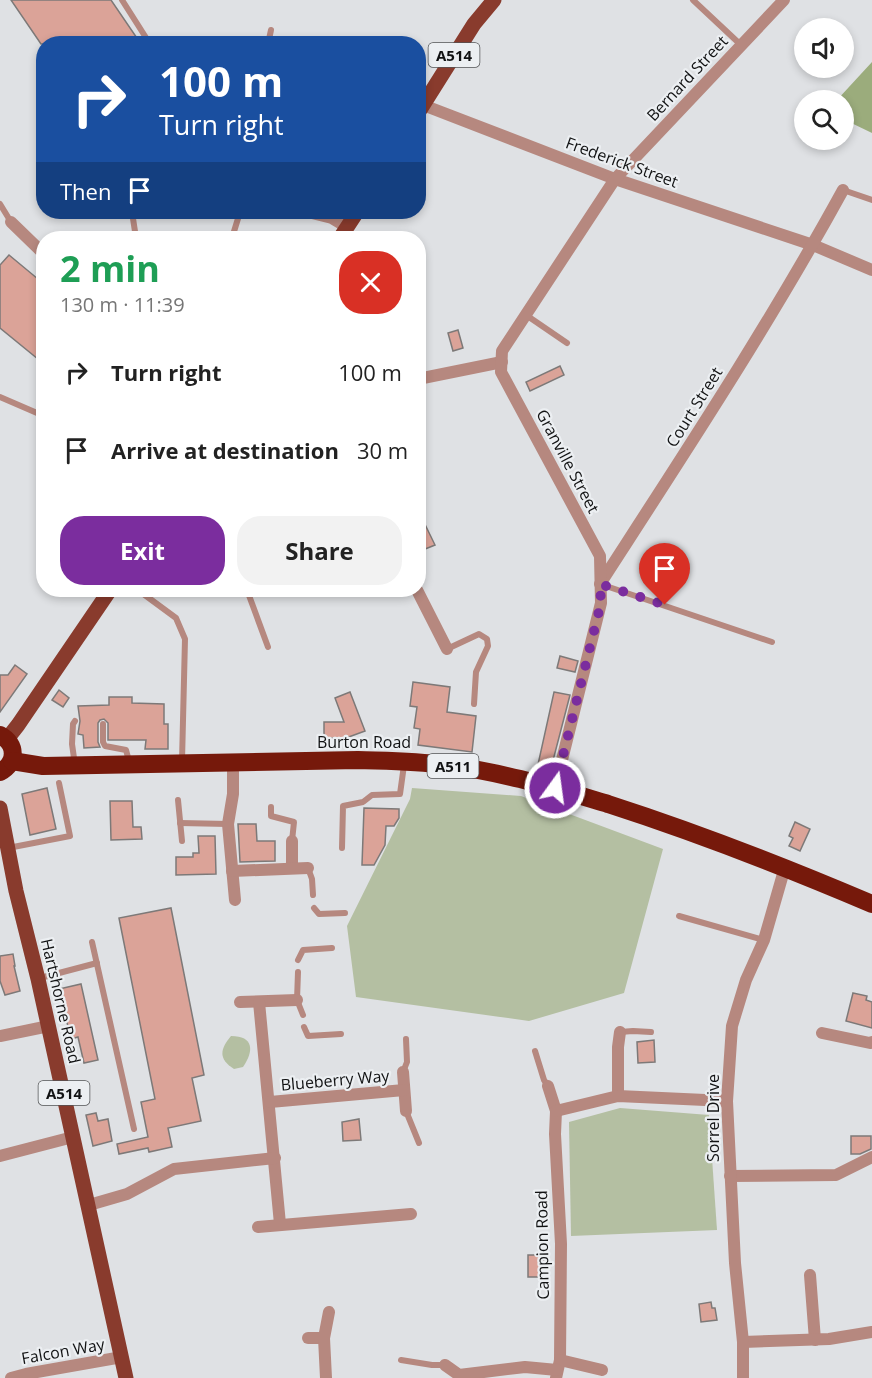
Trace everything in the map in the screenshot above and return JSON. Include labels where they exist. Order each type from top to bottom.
[{"type":"highway","points":[[3,737],[11,745],[13,753],[6,766]]},
{"type":"highway","name":"Burton Road","points":[[6,766],[405,761],[446,765],[555,788],[682,828],[785,867],[872,904]]},
{"type":"main road","name":"A514","points":[[426,101],[474,24],[494,0]]},
{"type":"main road","points":[[3,737],[18,725],[105,597]]},
{"type":"main road","name":"Hartshorne Road","points":[[0,808],[6,858],[49,1026],[126,1378]]},
{"type":"street","name":"Bernard Street","points":[[615,178],[784,0]]},
{"type":"street","name":"Frederick Street","points":[[426,111],[813,245],[872,270]]},
{"type":"street","points":[[426,376],[502,362],[501,351],[615,178]]},
{"type":"street","name":"Court Street","points":[[600,584],[706,420],[813,245],[843,190]]},
{"type":"street","points":[[333,219],[343,231]]},
{"type":"street","points":[[11,222],[36,246]]},
{"type":"street","name":"Granville Street","points":[[502,362],[501,372],[600,556],[601,603],[555,788]]},
{"type":"street","points":[[421,597],[447,649]]},
{"type":"street","points":[[233,762],[234,794],[228,824],[235,900]]},
{"type":"street","points":[[292,841],[292,868]]},
{"type":"street","name":"Sorrel Drive","points":[[743,1378],[743,1342],[735,1263],[727,1101],[732,1026],[746,980],[764,940],[785,867]]},
{"type":"street","points":[[232,871],[308,868]]},
{"type":"street","points":[[240,1002],[297,1000]]},
{"type":"street","name":"Blueberry Way","points":[[259,1002],[280,1224]]},
{"type":"street","points":[[0,1036],[49,1026]]},
{"type":"street","points":[[618,1096],[620,1032]]},
{"type":"street","points":[[822,1033],[872,1042]]},
{"type":"street","name":"Blueberry Way","points":[[403,1072],[406,1111]]},
{"type":"street","name":"Campion Road","points":[[548,1086],[556,1111],[555,1134],[561,1244],[558,1369]]},
{"type":"street","name":"Blueberry Way","points":[[270,1102],[404,1090]]},
{"type":"street","points":[[556,1111],[618,1096],[727,1101]]},
{"type":"street","points":[[0,1156],[74,1137]]},
{"type":"street","points":[[730,1176],[836,1175],[872,1156]]},
{"type":"street","points":[[89,1205],[127,1194],[174,1169],[275,1158]]},
{"type":"street","points":[[258,1227],[411,1215]]},
{"type":"street","points":[[810,1275],[814,1340]]},
{"type":"street","points":[[326,1378],[324,1338],[329,1312]]},
{"type":"street","points":[[743,1342],[814,1340],[872,1332]]},
{"type":"street","points":[[308,1338],[324,1338]]},
{"type":"street","name":"Falcon Way","points":[[11,1378],[122,1357]]},
{"type":"street","points":[[445,1365],[458,1376],[525,1367],[602,1370]]},
{"type":"lane","points":[[122,0],[145,36]]},
{"type":"lane","points":[[693,0],[741,45]]},
{"type":"lane","points":[[269,36],[270,30]]},
{"type":"lane","points":[[843,190],[872,200]]},
{"type":"lane","points":[[0,205],[11,222]]},
{"type":"lane","points":[[525,315],[567,343]]},
{"type":"lane","points":[[0,397],[36,413]]},
{"type":"lane","points":[[600,584],[772,642]]},
{"type":"lane","points":[[148,597],[176,618],[185,639],[182,764]]},
{"type":"lane","points":[[250,597],[268,647]]},
{"type":"lane","points":[[447,649],[479,634],[487,639],[488,646],[476,672],[474,704]]},
{"type":"lane","points":[[75,722],[72,724],[72,744],[75,765]]},
{"type":"lane","points":[[103,723],[105,746],[126,750],[129,764]]},
{"type":"lane","points":[[342,848],[343,806],[363,802],[372,795],[400,794],[405,761]]},
{"type":"lane","points":[[6,858],[70,836],[58,783]]},
{"type":"lane","points":[[178,800],[182,841]]},
{"type":"lane","points":[[271,807],[271,816],[294,822],[292,841]]},
{"type":"lane","points":[[180,824],[228,824]]},
{"type":"lane","points":[[308,868],[312,879],[313,895]]},
{"type":"lane","points":[[314,908],[319,914],[345,913]]},
{"type":"lane","points":[[680,916],[764,940]]},
{"type":"lane","points":[[92,942],[134,1129]]},
{"type":"lane","points":[[298,960],[303,950],[332,948]]},
{"type":"lane","points":[[38,979],[97,963]]},
{"type":"lane","points":[[298,972],[297,1000],[303,1015]]},
{"type":"lane","points":[[304,1027],[308,1036],[341,1034]]},
{"type":"lane","points":[[620,1032],[633,1030],[651,1032]]},
{"type":"lane","points":[[403,1072],[407,1062],[406,1039]]},
{"type":"lane","points":[[536,1052],[548,1086]]},
{"type":"lane","points":[[406,1111],[419,1143]]},
{"type":"lane","points":[[401,1360],[445,1365]]},
{"type":"green space","points":[[872,62],[872,133],[854,124],[854,90],[846,90]]},
{"type":"green space","points":[[412,788],[521,796],[663,849],[624,993],[529,1021],[356,997],[347,926],[410,799]]},
{"type":"green space","points":[[231,1036],[244,1039],[250,1045],[249,1055],[243,1067],[234,1069],[223,1058],[223,1050]]},
{"type":"green space","points":[[620,1108],[709,1115],[717,1230],[571,1236],[569,1122]]},
{"type":"building","points":[[11,0],[111,0],[136,36],[36,36]]},
{"type":"building","points":[[9,255],[36,277],[36,357],[0,328],[0,265]]},
{"type":"building","points":[[458,330],[463,348],[453,351],[448,333]]},
{"type":"building","points":[[560,366],[564,375],[530,391],[526,382]]},
{"type":"building","points":[[426,526],[435,545],[426,549]]},
{"type":"building","points":[[560,656],[578,661],[575,672],[557,668]]},
{"type":"building","points":[[15,665],[27,674],[0,712],[0,675],[8,675]]},
{"type":"building","points":[[413,682],[450,687],[447,712],[476,716],[472,752],[418,745],[420,729],[414,728],[417,707],[410,706]]},
{"type":"building","points":[[59,690],[69,698],[63,707],[52,700]]},
{"type":"building","points":[[350,692],[365,731],[346,738],[324,738],[324,722],[344,722],[335,698]]},
{"type":"building","points":[[554,692],[570,695],[550,772],[537,769]]},
{"type":"building","points":[[109,697],[132,697],[132,703],[164,704],[164,724],[168,724],[168,749],[145,749],[146,740],[108,740],[108,723],[104,719],[98,723],[100,747],[84,748],[83,735],[78,734],[80,721],[78,706],[109,705]]},
{"type":"building","points":[[47,788],[56,829],[30,835],[22,794]]},
{"type":"building","points":[[110,801],[132,801],[133,827],[141,827],[142,839],[111,840]]},
{"type":"building","points":[[364,808],[399,809],[399,818],[394,826],[386,826],[385,845],[374,865],[362,865]]},
{"type":"building","points":[[795,822],[810,829],[800,851],[789,846],[793,838],[789,836]]},
{"type":"building","points":[[238,824],[256,824],[257,841],[275,841],[275,861],[240,862]]},
{"type":"building","points":[[198,836],[215,836],[216,874],[176,875],[176,857],[193,857],[193,853],[199,853]]},
{"type":"building","points":[[171,908],[204,1075],[192,1078],[201,1121],[168,1128],[172,1147],[149,1152],[148,1148],[119,1154],[117,1144],[148,1137],[141,1102],[155,1099],[119,918]]},
{"type":"building","points":[[13,954],[20,991],[5,995],[0,981],[0,956]]},
{"type":"building","points":[[81,984],[98,1060],[84,1063],[78,1037],[71,1039],[59,989]]},
{"type":"building","points":[[853,993],[867,996],[866,1000],[872,1002],[872,1028],[846,1021]]},
{"type":"building","points":[[654,1040],[655,1062],[638,1063],[637,1042]]},
{"type":"building","points":[[96,1113],[98,1121],[108,1119],[112,1141],[93,1146],[86,1115]]},
{"type":"building","points":[[359,1119],[361,1140],[343,1141],[342,1122]]},
{"type":"building","points":[[851,1136],[871,1136],[871,1149],[860,1154],[851,1154]]},
{"type":"building","points":[[528,1255],[544,1255],[544,1277],[528,1277]]},
{"type":"building","points":[[711,1302],[712,1308],[715,1308],[717,1320],[701,1322],[699,1304]]},
{"type":"route","points":[[555,788],[601,603],[600,584],[665,605]]}]
